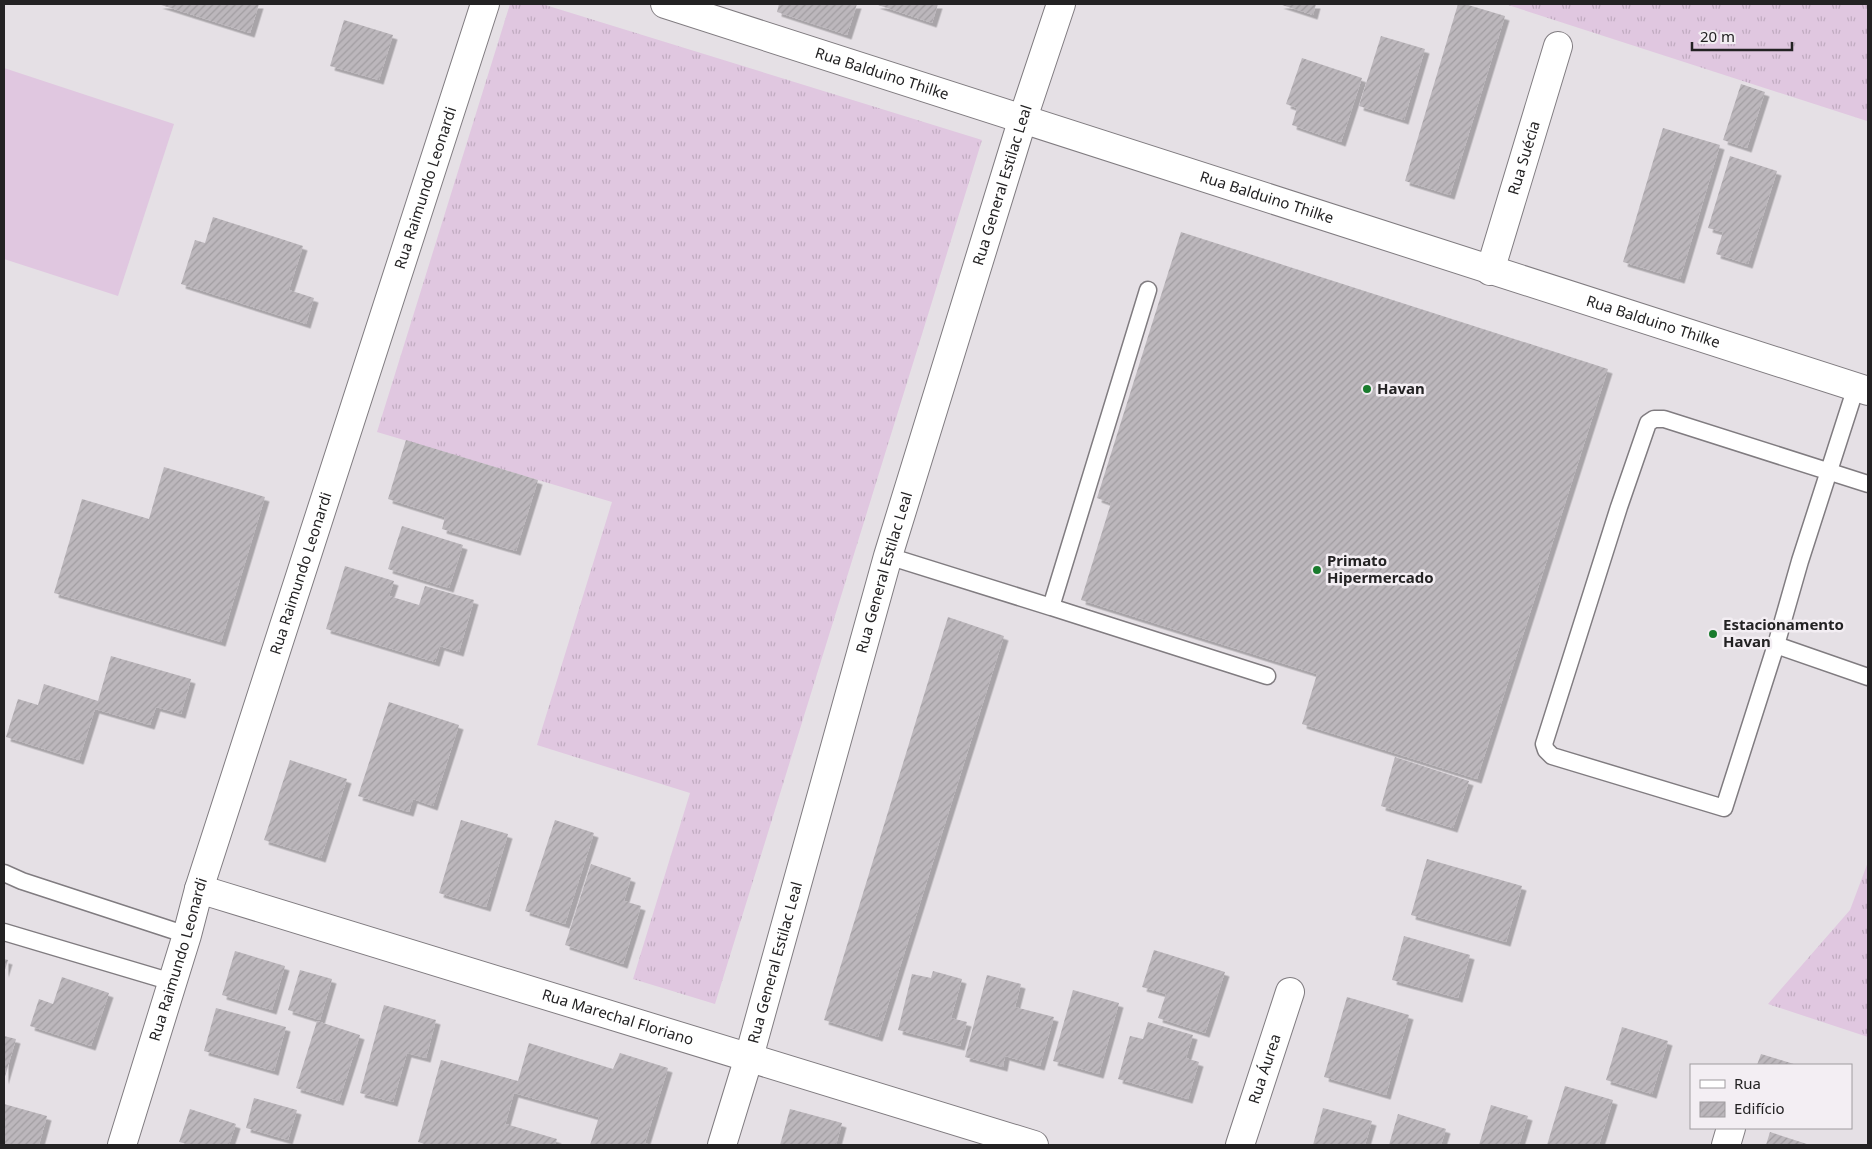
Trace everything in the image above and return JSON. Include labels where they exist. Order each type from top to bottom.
[{"type":"street","name":"Rua Raimundo Leonardi","points":[[122,1145],[187,935],[199,889],[485,4]]},
{"type":"street","name":"Rua Balduino Thilke","points":[[665,4],[1023,118],[1490,271],[1862,389]]},
{"type":"street","name":"Rua General Estilac Leal","points":[[722,1145],[749,1057],[888,556],[1023,118],[1061,4]]},
{"type":"street","name":"Rua Suécia","points":[[1490,271],[1558,46]]},
{"type":"street","name":"Rua Marechal Floriano","points":[[199,889],[1034,1145]]},
{"type":"street","name":"Rua Áurea","points":[[1240,1145],[1290,992]]},
{"type":"street","points":[[1726,1145],[1731,1129]]},
{"type":"lane","points":[[1051,607],[1148,290]]},
{"type":"lane","points":[[1862,389],[1829,472],[1724,808],[1552,756],[1546,750],[1544,744],[1619,507],[1648,423],[1654,419],[1664,419],[1829,472],[1868,484]]},
{"type":"lane","points":[[888,556],[1267,676]]},
{"type":"lane","points":[[1776,645],[1868,677]]},
{"type":"lane","points":[[4,873],[22,881],[187,935]]},
{"type":"lane","points":[[4,932],[172,982]]},
{"type":"green space","points":[[510,4],[542,4],[982,140],[715,1004],[633,979],[690,793],[537,745],[612,502],[377,432]]},
{"type":"green space","points":[[1505,4],[1868,4],[1868,119],[1867,121]]},
{"type":"green space","points":[[4,68],[174,124],[118,296],[4,259]]},
{"type":"green space","points":[[1868,862],[1868,1037],[1768,1004],[1850,910]]},
{"type":"building","points":[[158,4],[259,4],[250,33]]},
{"type":"building","points":[[779,4],[857,4],[847,35],[777,12]]},
{"type":"building","points":[[875,4],[938,4],[932,23]]},
{"type":"building","points":[[1279,4],[1316,4],[1313,15]]},
{"type":"building","points":[[1458,4],[1465,4],[1505,16],[1450,195],[1405,181]]},
{"type":"building","points":[[344,20],[393,35],[379,80],[330,66]]},
{"type":"building","points":[[1381,36],[1425,49],[1404,120],[1359,106]]},
{"type":"building","points":[[1302,58],[1362,78],[1341,142],[1292,125],[1297,108],[1286,104]]},
{"type":"building","points":[[1741,84],[1765,92],[1747,148],[1723,140]]},
{"type":"building","points":[[1663,128],[1720,145],[1680,279],[1623,262]]},
{"type":"building","points":[[1730,156],[1777,171],[1748,264],[1716,254],[1723,232],[1708,228]]},
{"type":"building","points":[[213,217],[303,246],[289,290],[314,298],[306,324],[181,284],[195,240],[205,243]]},
{"type":"building","points":[[1181,232],[1608,369],[1477,779],[1302,724],[1317,674],[1081,600],[1111,503],[1097,498]]},
{"type":"building","points":[[406,440],[538,480],[516,551],[442,529],[445,517],[388,499]]},
{"type":"building","points":[[164,467],[265,497],[221,642],[54,593],[82,499],[149,519]]},
{"type":"building","points":[[402,526],[463,545],[449,588],[388,569]]},
{"type":"building","points":[[345,566],[394,581],[389,596],[419,605],[425,586],[474,600],[459,652],[440,646],[435,662],[326,629]]},
{"type":"building","points":[[948,617],[1004,636],[878,1037],[824,1020]]},
{"type":"building","points":[[111,656],[191,679],[181,714],[156,707],[150,725],[95,709],[79,760],[6,737],[18,699],[38,705],[44,684],[98,701]]},
{"type":"building","points":[[389,702],[459,725],[433,806],[413,799],[409,812],[358,796]]},
{"type":"building","points":[[1395,757],[1469,781],[1453,828],[1381,806]]},
{"type":"building","points":[[290,760],[347,779],[321,858],[264,840]]},
{"type":"building","points":[[461,820],[508,834],[486,907],[439,893]]},
{"type":"building","points":[[555,820],[594,833],[565,924],[525,911]]},
{"type":"building","points":[[1427,859],[1522,886],[1506,942],[1411,915]]},
{"type":"building","points":[[591,864],[631,878],[624,901],[641,906],[623,964],[565,945]]},
{"type":"building","points":[[1404,936],[1470,955],[1458,998],[1392,980]]},
{"type":"building","points":[[1154,950],[1225,972],[1205,1033],[1158,1018],[1166,994],[1142,987]]},
{"type":"building","points":[[235,951],[285,966],[272,1010],[222,995]]},
{"type":"building","points":[[4,959],[8,960],[4,973]]},
{"type":"building","points":[[300,970],[332,979],[320,1020],[288,1010]]},
{"type":"building","points":[[933,971],[962,979],[951,1018],[967,1022],[960,1046],[898,1030],[912,974],[931,978]]},
{"type":"building","points":[[987,975],[1021,984],[1015,1007],[1054,1017],[1040,1066],[1005,1056],[1003,1067],[965,1057]]},
{"type":"building","points":[[62,977],[109,993],[91,1046],[30,1026],[39,999],[53,1004]]},
{"type":"building","points":[[1073,990],[1119,1003],[1099,1074],[1053,1061]]},
{"type":"building","points":[[1347,997],[1409,1015],[1386,1095],[1324,1077]]},
{"type":"building","points":[[384,1005],[436,1020],[426,1058],[407,1053],[393,1102],[360,1093]]},
{"type":"building","points":[[216,1008],[286,1027],[274,1071],[204,1051]]},
{"type":"building","points":[[317,1021],[360,1035],[339,1101],[296,1088]]},
{"type":"building","points":[[1148,1022],[1193,1035],[1186,1058],[1199,1062],[1188,1099],[1118,1079],[1130,1036],[1143,1039]]},
{"type":"building","points":[[1622,1027],[1668,1041],[1652,1094],[1606,1080]]},
{"type":"building","points":[[4,1036],[16,1039],[4,1080]]},
{"type":"building","points":[[529,1043],[613,1069],[620,1053],[668,1068],[645,1143],[650,1143],[649,1145],[590,1145],[599,1117],[514,1093],[503,1132],[506,1124],[557,1139],[555,1145],[428,1145],[418,1142],[441,1060],[518,1081]]},
{"type":"building","points":[[1761,1054],[1794,1064],[1757,1064]]},
{"type":"building","points":[[1565,1086],[1613,1100],[1599,1145],[1547,1145]]},
{"type":"building","points":[[254,1098],[297,1110],[288,1140],[246,1128]]},
{"type":"building","points":[[4,1104],[47,1116],[39,1145],[4,1145]]},
{"type":"building","points":[[1491,1105],[1528,1116],[1519,1145],[1479,1145]]},
{"type":"building","points":[[1323,1108],[1372,1121],[1365,1145],[1313,1145]]},
{"type":"building","points":[[190,1109],[236,1124],[229,1145],[191,1145],[179,1142]]},
{"type":"building","points":[[790,1109],[842,1123],[836,1145],[780,1145]]},
{"type":"building","points":[[1398,1114],[1446,1129],[1441,1145],[1389,1145]]},
{"type":"building","points":[[1770,1132],[1810,1145],[1766,1145]]},
{"type":"place","name":"Havan","points":[[1367,389]]},
{"type":"place","name":"Primato Hipermercado","points":[[1317,570]]},
{"type":"place","name":"Estacionamento Havan","points":[[1713,634]]}]
